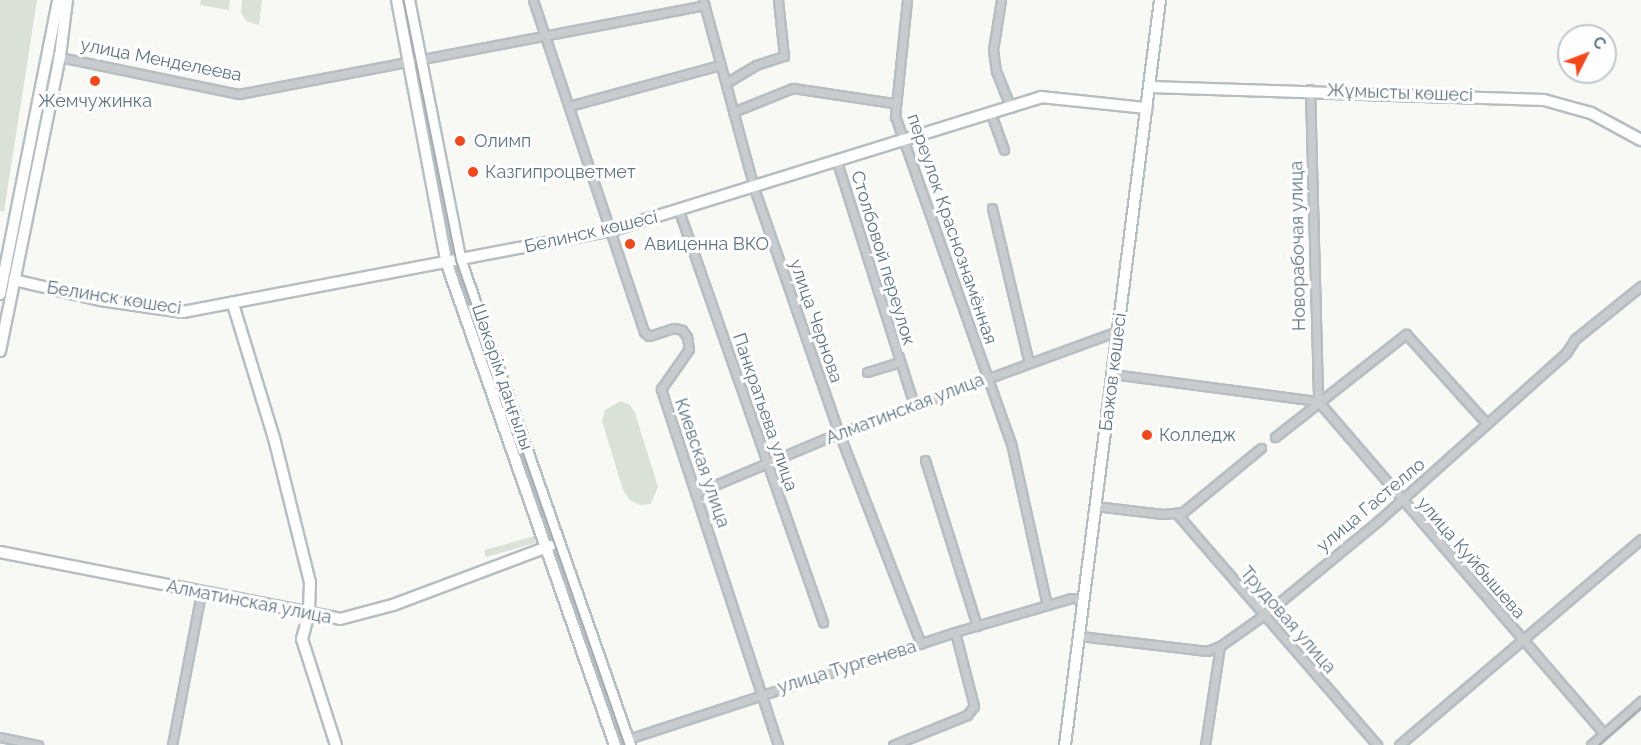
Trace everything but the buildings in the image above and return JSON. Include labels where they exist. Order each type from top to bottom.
[{"type":"main road","points":[[55,56],[58,0]]},
{"type":"main road","points":[[0,351],[5,278],[9,255],[67,0]]},
{"type":"main road","name":"Шәкәрім даңғылы","points":[[397,0],[406,59],[447,264],[614,744]]},
{"type":"main road","name":"Шәкәрім даңғылы","points":[[409,0],[461,262],[629,742]]},
{"type":"main road","name":"Бажов көшесі","points":[[1065,745],[1160,0]]},
{"type":"main road","name":"Жұмысты көшесі","points":[[1150,87],[1310,89],[1544,99],[1591,112],[1641,140]]},
{"type":"main road","name":"Белинск көшесі","points":[[5,278],[100,300],[183,312],[461,262],[609,231],[754,188],[1041,97],[1146,108]]},
{"type":"main road","points":[[0,294],[5,278]]},
{"type":"main road","points":[[233,304],[274,438],[310,582],[309,613],[302,639],[336,745]]},
{"type":"main road","name":"Алматинская улица","points":[[0,552],[201,594],[340,619],[357,616],[559,543]]},
{"type":"main road","name":"улица Тургенева","points":[[614,744],[629,742]]},
{"type":"street","name":"Киевская улица","points":[[533,0],[644,332],[649,336],[674,328],[682,330],[687,337],[689,349],[661,389],[778,745]]},
{"type":"street","points":[[726,83],[756,65],[784,56],[778,0]]},
{"type":"street","name":"переулок Краснознамённая","points":[[907,0],[893,103],[902,142],[1011,443],[1047,604]]},
{"type":"street","points":[[1001,0],[993,50],[1011,108]]},
{"type":"street","name":"улица Менделеева","points":[[55,56],[239,94],[406,59],[704,3]]},
{"type":"street","name":"улица Чернова","points":[[704,3],[754,188],[839,433],[921,644]]},
{"type":"street","points":[[569,106],[720,65]]},
{"type":"street","points":[[734,112],[792,88],[893,103]]},
{"type":"street","name":"Новорабочая улица","points":[[1310,89],[1318,401]]},
{"type":"street","points":[[991,114],[1004,150]]},
{"type":"street","name":"Столбовой переулок","points":[[837,162],[914,405]]},
{"type":"street","points":[[992,208],[1029,363]]},
{"type":"street","name":"Панкратьева улица","points":[[679,210],[823,623]]},
{"type":"street","name":"улица Гастелло","points":[[1080,636],[1207,651],[1220,646],[1264,615],[1401,500],[1566,353],[1575,339],[1641,286]]},
{"type":"street","name":"Алматинская улица","points":[[696,493],[839,433],[1117,331]]},
{"type":"street","points":[[1275,437],[1406,334],[1487,424]]},
{"type":"street","name":"Столбовой переулок","points":[[867,372],[899,362]]},
{"type":"street","points":[[1112,374],[1318,401]]},
{"type":"street","name":"улица Куйбышева","points":[[1318,401],[1604,733]]},
{"type":"street","points":[[1095,506],[1177,514],[1261,448]]},
{"type":"street","points":[[925,460],[977,626]]},
{"type":"street","name":"Трудовая улица","points":[[1177,514],[1377,745]]},
{"type":"street","points":[[1399,745],[1521,639],[1530,636],[1641,539]]},
{"type":"street","points":[[172,745],[201,594]]},
{"type":"street","name":"улица Тургенева","points":[[629,742],[762,693],[955,632],[1047,604],[1083,600]]},
{"type":"street","points":[[893,745],[967,715],[974,706],[955,632]]},
{"type":"street","points":[[1205,745],[1220,646]]},
{"type":"street","points":[[1591,745],[1641,701]]},
{"type":"street","points":[[0,737],[38,745]]},
{"type":"shaded area","points":[[0,0],[37,0],[4,211],[0,211]]},
{"type":"shaded area","points":[[201,0],[230,0],[229,10],[200,5]]},
{"type":"shaded area","points":[[242,0],[262,0],[259,25],[246,21],[241,12]]},
{"type":"shaded area","points":[[621,401],[630,405],[635,413],[658,487],[651,504],[640,505],[630,500],[623,490],[602,421],[605,410]]},
{"type":"shaded area","points":[[534,536],[536,543],[486,557],[484,550]]},
{"type":"tram line","points":[[404,0],[457,262],[625,745]]},
{"type":"tram line","points":[[1599,745],[1641,708]]},
{"type":"place","name":"Жемчужинка","points":[[95,81]]},
{"type":"place","name":"Олимп","points":[[460,141]]},
{"type":"place","name":"Казгипроцветмет","points":[[473,172]]},
{"type":"place","name":"Авиценна ВКО","points":[[630,244]]},
{"type":"place","name":"Колледж","points":[[1147,435]]}]
